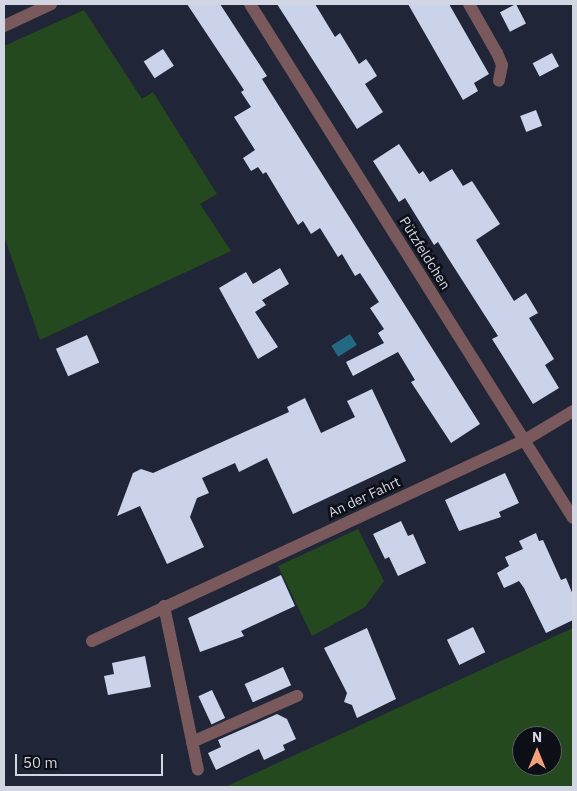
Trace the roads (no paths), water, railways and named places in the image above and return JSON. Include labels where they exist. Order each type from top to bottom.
[{"type":"street","points":[[4,26],[51,4]]},
{"type":"street","name":"Pützfeldchen","points":[[250,4],[573,518]]},
{"type":"street","points":[[469,4],[502,65],[500,81]]},
{"type":"street","name":"An der Fahrt","points":[[92,641],[525,440],[573,411]]},
{"type":"street","points":[[164,606],[198,770]]},
{"type":"street","points":[[192,742],[296,696]]},
{"type":"water","points":[[350,334],[357,345],[338,357],[331,346]]}]
